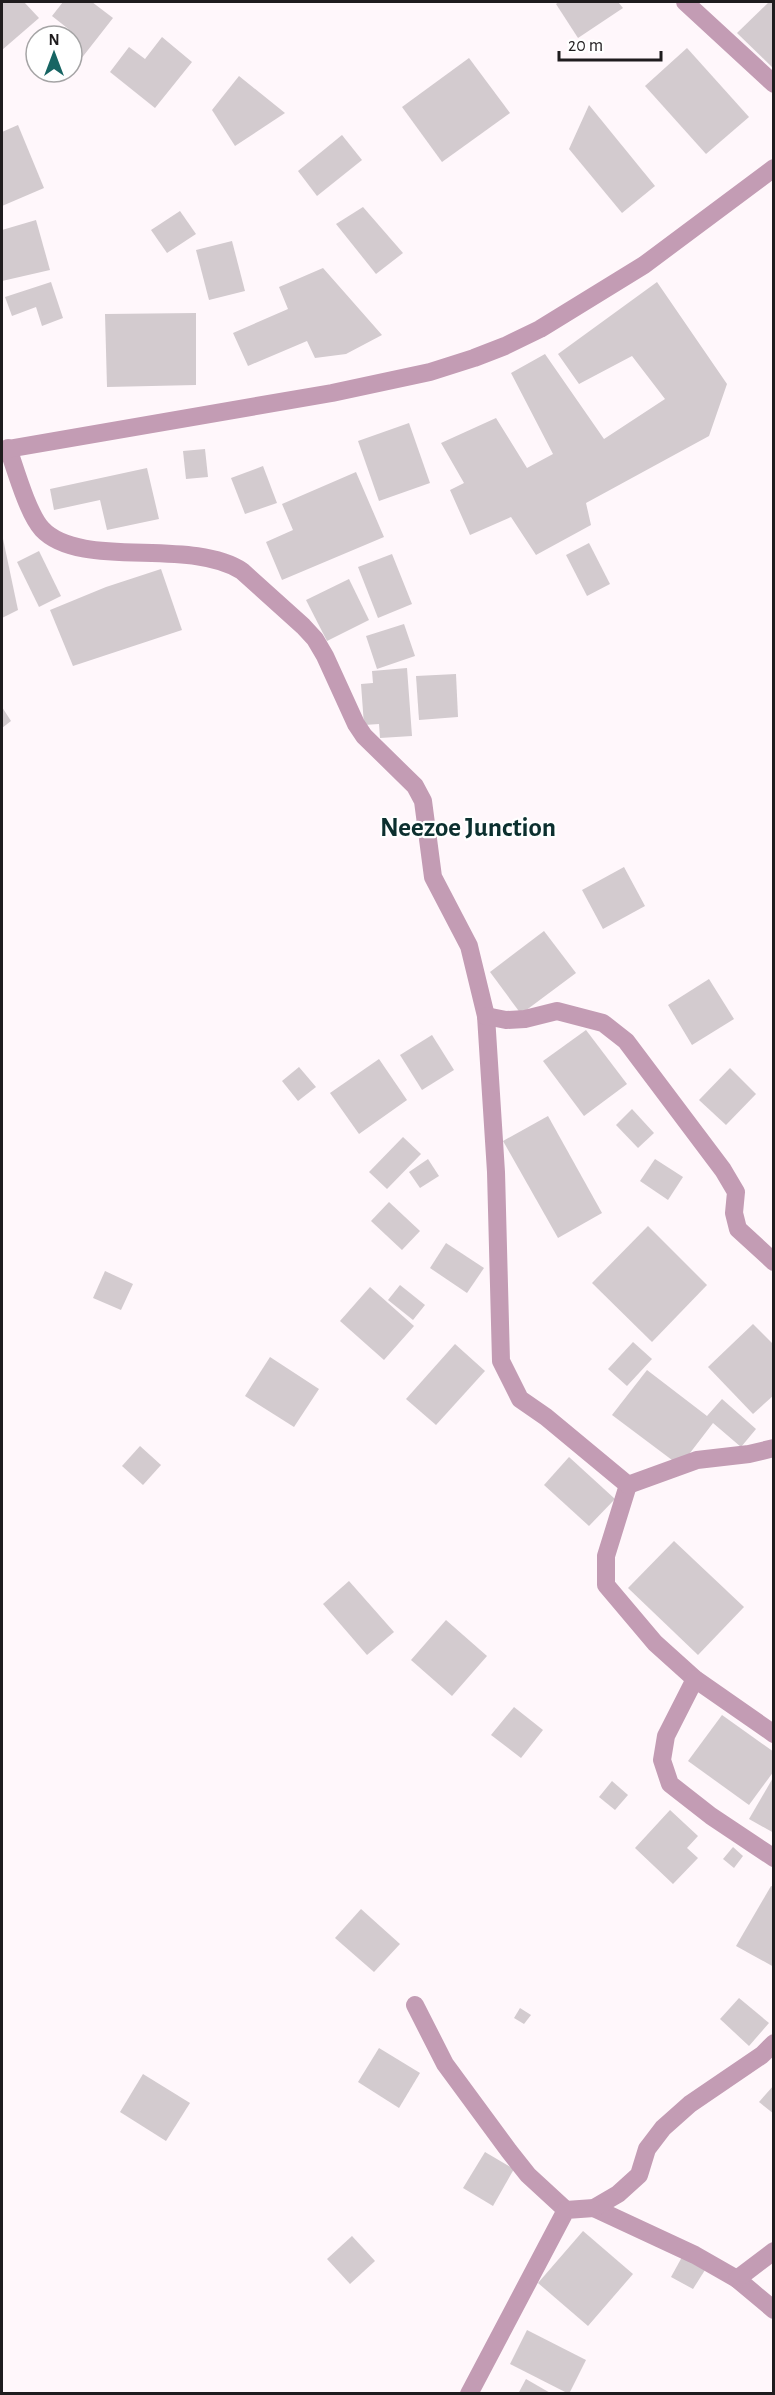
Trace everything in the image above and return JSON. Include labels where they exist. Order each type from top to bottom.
[{"type":"street","points":[[685,2],[774,84]]},
{"type":"street","points":[[628,1485],[546,1417],[520,1399],[501,1361],[496,1172],[486,1016],[469,946],[433,877],[423,801],[415,786],[364,736],[315,639],[232,564],[209,558],[92,549],[67,544],[52,537],[34,518],[5,449],[332,393],[430,372],[474,358],[540,329],[644,265],[774,168]]},
{"type":"street","points":[[486,1016],[516,1020],[557,1011],[603,1023],[626,1041],[723,1170],[736,1192],[734,1213],[738,1228],[774,1262]]},
{"type":"street","points":[[628,1485],[697,1460],[749,1454],[774,1448]]},
{"type":"street","points":[[628,1485],[606,1556],[606,1585],[655,1643],[695,1678],[774,1734]]},
{"type":"street","points":[[695,1678],[666,1736],[662,1760],[670,1784],[711,1816],[774,1858]]},
{"type":"street","points":[[415,2005],[445,2064],[528,2175],[566,2210],[594,2208],[618,2194],[639,2175],[647,2149],[663,2128],[690,2104],[762,2055],[774,2043]]},
{"type":"street","points":[[594,2208],[695,2255],[737,2279],[774,2310]]},
{"type":"street","points":[[469,2394],[566,2210]]},
{"type":"street","points":[[737,2279],[774,2251]]},
{"type":"building","points":[[2,2],[24,2],[39,18],[32,24],[24,24],[24,31],[2,50]]},
{"type":"building","points":[[63,2],[92,2],[113,18],[84,55],[84,24],[62,24],[52,16]]},
{"type":"building","points":[[559,2],[618,2],[623,8],[578,38],[556,4]]},
{"type":"building","points":[[769,2],[774,2],[774,69],[737,33]]},
{"type":"building","points":[[162,37],[192,62],[155,108],[110,72],[129,47],[145,59]]},
{"type":"building","points":[[687,48],[749,117],[706,154],[645,86]]},
{"type":"building","points":[[469,58],[510,113],[442,162],[402,107]]},
{"type":"building","points":[[239,76],[285,113],[235,146],[212,110]]},
{"type":"building","points":[[589,105],[655,186],[622,213],[569,149]]},
{"type":"building","points":[[18,125],[44,188],[2,206],[2,132]]},
{"type":"building","points":[[342,135],[362,160],[317,196],[298,171]]},
{"type":"building","points":[[363,207],[403,253],[376,274],[336,224]]},
{"type":"building","points":[[180,211],[196,234],[167,253],[151,230]]},
{"type":"building","points":[[36,220],[50,270],[2,281],[2,230]]},
{"type":"building","points":[[232,241],[245,291],[209,300],[196,250]]},
{"type":"building","points":[[323,268],[382,335],[346,354],[315,358],[307,341],[248,366],[233,333],[288,309],[279,287]]},
{"type":"building","points":[[51,282],[63,318],[42,326],[36,307],[12,316],[5,297]]},
{"type":"building","points":[[657,282],[727,384],[709,436],[586,503],[591,525],[536,555],[511,517],[470,535],[450,490],[464,483],[441,443],[496,418],[527,468],[553,454],[511,373],[545,354],[604,439],[665,399],[632,356],[579,384],[558,354]]},
{"type":"building","points":[[196,313],[196,385],[107,387],[105,314]]},
{"type":"building","points":[[409,423],[430,483],[379,501],[358,441]]},
{"type":"building","points":[[205,449],[208,477],[186,479],[183,451]]},
{"type":"building","points":[[263,466],[277,503],[245,514],[231,478]]},
{"type":"building","points":[[147,468],[159,519],[107,530],[100,500],[54,510],[50,489]]},
{"type":"building","points":[[356,472],[384,537],[282,580],[266,542],[293,530],[282,504]]},
{"type":"building","points":[[2,534],[18,610],[2,618]]},
{"type":"building","points":[[589,543],[610,584],[587,596],[566,555]]},
{"type":"building","points":[[39,551],[61,596],[39,607],[17,562]]},
{"type":"building","points":[[392,554],[412,604],[378,618],[358,567]]},
{"type":"building","points":[[161,569],[182,630],[73,666],[50,610],[106,587]]},
{"type":"building","points":[[349,579],[369,620],[327,641],[306,600]]},
{"type":"building","points":[[404,624],[415,656],[377,669],[366,636]]},
{"type":"building","points":[[407,668],[412,736],[380,738],[379,724],[364,725],[361,684],[373,683],[372,671]]},
{"type":"building","points":[[456,674],[458,717],[419,720],[416,676]]},
{"type":"building","points":[[2,707],[11,721],[2,728]]},
{"type":"building","points":[[624,867],[645,906],[603,929],[582,890]]},
{"type":"building","points":[[544,931],[576,973],[521,1014],[490,972]]},
{"type":"building","points":[[709,979],[734,1019],[692,1045],[668,1005]]},
{"type":"building","points":[[586,1030],[627,1084],[584,1116],[543,1061]]},
{"type":"building","points":[[432,1035],[454,1070],[422,1090],[400,1055]]},
{"type":"building","points":[[379,1059],[407,1100],[359,1134],[330,1093]]},
{"type":"building","points":[[299,1067],[316,1087],[298,1101],[282,1081]]},
{"type":"building","points":[[730,1068],[756,1094],[726,1125],[699,1100]]},
{"type":"building","points":[[632,1109],[654,1133],[638,1148],[616,1125]]},
{"type":"building","points":[[548,1116],[602,1213],[558,1238],[503,1141]]},
{"type":"building","points":[[403,1137],[421,1154],[387,1189],[369,1172]]},
{"type":"building","points":[[428,1159],[439,1176],[420,1188],[409,1172]]},
{"type":"building","points":[[655,1159],[683,1177],[668,1200],[640,1181]]},
{"type":"building","points":[[389,1202],[420,1231],[402,1250],[371,1221]]},
{"type":"building","points":[[648,1226],[707,1285],[652,1342],[592,1283]]},
{"type":"building","points":[[446,1243],[484,1268],[467,1293],[430,1268]]},
{"type":"building","points":[[105,1271],[133,1284],[121,1310],[93,1298]]},
{"type":"building","points":[[400,1285],[425,1305],[413,1320],[388,1300]]},
{"type":"building","points":[[370,1287],[414,1326],[384,1360],[340,1321]]},
{"type":"building","points":[[753,1324],[774,1345],[774,1395],[753,1414],[708,1367]]},
{"type":"building","points":[[633,1342],[652,1359],[627,1386],[608,1369]]},
{"type":"building","points":[[455,1344],[485,1371],[436,1425],[406,1399]]},
{"type":"building","points":[[270,1357],[319,1389],[294,1427],[245,1396]]},
{"type":"building","points":[[647,1370],[707,1416],[722,1399],[756,1429],[741,1447],[713,1423],[680,1466],[612,1415]]},
{"type":"building","points":[[140,1446],[161,1465],[143,1485],[122,1466]]},
{"type":"building","points":[[569,1457],[615,1499],[589,1526],[544,1485]]},
{"type":"building","points":[[674,1541],[744,1607],[698,1655],[628,1588]]},
{"type":"building","points":[[349,1581],[394,1632],[367,1655],[323,1604]]},
{"type":"building","points":[[446,1620],[487,1656],[452,1696],[411,1660]]},
{"type":"building","points":[[514,1707],[543,1730],[521,1758],[491,1735]]},
{"type":"building","points":[[722,1715],[774,1752],[774,1771],[749,1805],[688,1761]]},
{"type":"building","points":[[774,1776],[774,1833],[749,1819]]},
{"type":"building","points":[[612,1781],[628,1795],[615,1810],[599,1797]]},
{"type":"building","points":[[670,1810],[698,1836],[687,1848],[698,1858],[673,1884],[635,1848]]},
{"type":"building","points":[[733,1847],[743,1856],[734,1868],[723,1859]]},
{"type":"building","points":[[771,1886],[774,1887],[774,1967],[736,1946]]},
{"type":"building","points":[[361,1909],[400,1944],[374,1972],[335,1938]]},
{"type":"building","points":[[739,1998],[769,2023],[749,2046],[720,2019]]},
{"type":"building","points":[[520,2008],[531,2015],[524,2024],[514,2018]]},
{"type":"building","points":[[379,2048],[420,2073],[399,2108],[358,2082]]},
{"type":"building","points":[[143,2074],[190,2103],[166,2141],[120,2112]]},
{"type":"building","points":[[774,2085],[774,2114],[759,2102]]},
{"type":"building","points":[[485,2152],[514,2169],[493,2206],[463,2188]]},
{"type":"building","points":[[583,2231],[633,2274],[588,2326],[538,2283]]},
{"type":"building","points":[[352,2236],[375,2261],[350,2284],[327,2259]]},
{"type":"building","points":[[682,2257],[705,2270],[693,2289],[671,2277]]},
{"type":"building","points":[[527,2330],[586,2360],[569,2394],[510,2364]]},
{"type":"building","points":[[526,2379],[552,2394],[518,2394]]},
{"type":"district","name":"Neezoe Junction","points":[[468,827]]}]
